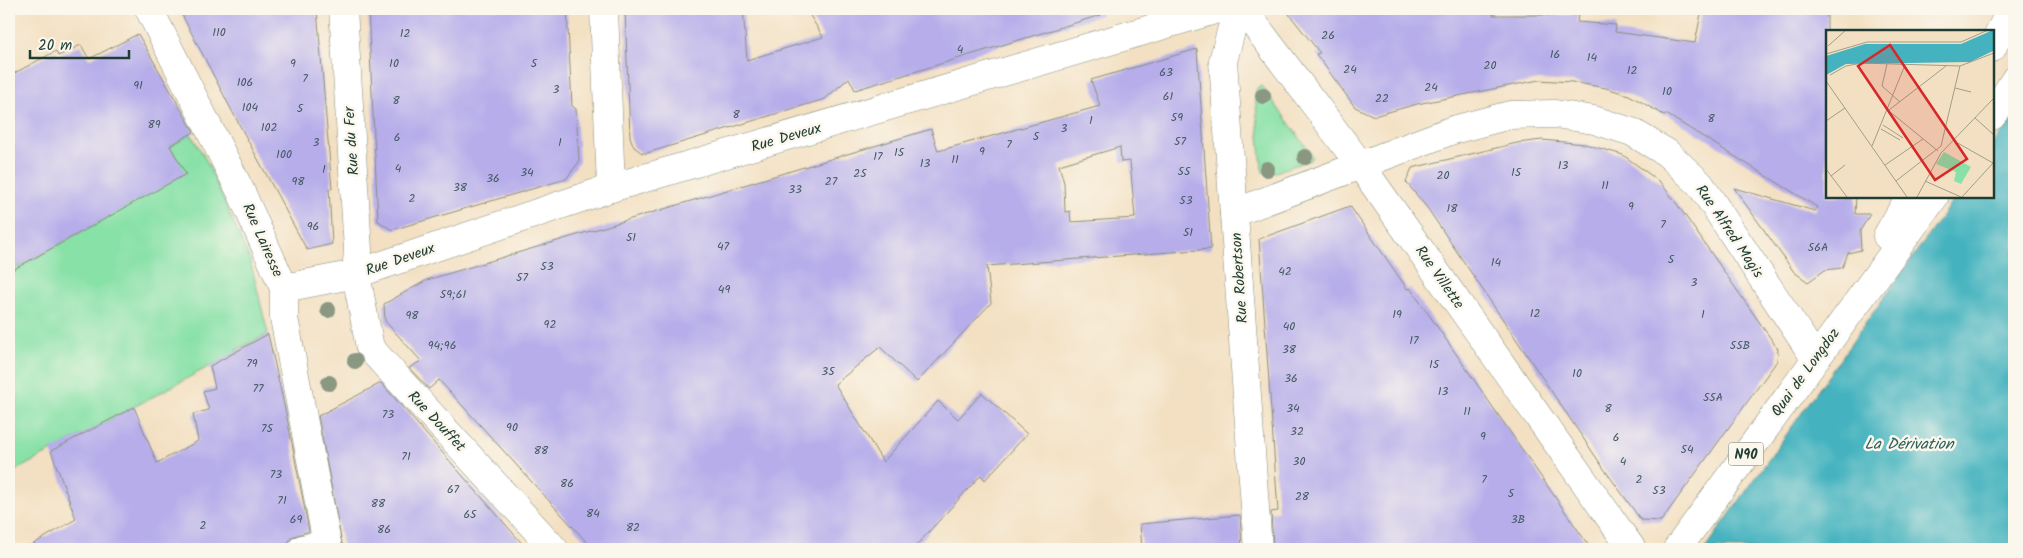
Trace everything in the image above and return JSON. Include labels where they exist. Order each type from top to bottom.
[{"type":"street","name":"Rue Lairesse","points":[[150,9],[242,192],[284,288],[284,318],[319,547]]},
{"type":"street","name":"Rue du Fer","points":[[343,9],[358,250],[356,274]]},
{"type":"street","points":[[604,9],[611,188]]},
{"type":"street","name":"Rue Deveux","points":[[284,288],[356,274],[611,188],[1218,9]]},
{"type":"street","name":"Rue Robertson","points":[[1237,9],[1223,61],[1258,549]]},
{"type":"street","name":"Rue Villette","points":[[1243,9],[1361,166],[1632,549]]},
{"type":"street","points":[[1993,46],[2011,9]]},
{"type":"street","points":[[1993,114],[2014,81]]},
{"type":"street","name":"Rue Alfred Magis","points":[[1234,213],[1453,130],[1510,115],[1555,114],[1594,120],[1632,132],[1666,154],[1700,184],[1815,358]]},
{"type":"street","name":"N90","points":[[1815,358],[1909,198]]},
{"type":"street","name":"Quai de Longdoz","points":[[1677,549],[1934,198]]},
{"type":"street","name":"Rue Douffet","points":[[356,274],[370,348],[554,549]]},
{"type":"green space","points":[[1262,86],[1312,157],[1310,160],[1270,174],[1263,172],[1262,168],[1255,94],[1257,88]]},
{"type":"green space","points":[[191,134],[206,160],[250,260],[268,334],[236,350],[237,354],[210,366],[9,474],[9,272],[185,174],[170,146]]},
{"type":"water","name":"La Dérivation","points":[[2014,115],[2014,549],[1705,549],[1955,198],[1993,198],[1993,145]]},
{"type":"building","points":[[179,9],[317,9],[332,189],[329,188],[332,244],[307,250]]},
{"type":"building","points":[[368,9],[567,9],[572,106],[576,109],[579,162],[566,179],[392,230],[378,221]]},
{"type":"building","points":[[625,9],[743,9],[747,60],[823,37],[806,9],[1100,9],[1101,15],[855,90],[849,78],[825,99],[642,153],[634,147],[630,137]]},
{"type":"building","points":[[1285,9],[1493,9],[1493,15],[1578,15],[1577,22],[1616,25],[1615,32],[1695,43],[1702,9],[1827,9],[1826,198],[1856,198],[1855,214],[1870,214],[1860,231],[1861,250],[1848,253],[1842,268],[1825,270],[1808,282],[1794,272],[1734,188],[1815,211],[1817,207],[1666,114],[1664,115],[1629,95],[1606,88],[1572,82],[1539,80],[1417,104],[1374,116],[1355,107],[1316,54],[1320,53]]},
{"type":"building","points":[[138,34],[194,132],[170,146],[186,174],[9,272],[9,76],[56,51],[58,56],[81,45],[89,59]]},
{"type":"building","points":[[1197,49],[1211,249],[987,266],[991,303],[917,382],[880,347],[835,384],[883,462],[938,401],[958,419],[982,393],[1027,434],[985,480],[981,475],[913,549],[593,549],[439,380],[429,389],[409,368],[421,361],[385,321],[384,304],[427,280],[931,129],[938,151],[1100,106],[1091,80]],"holes":[[[1120,147],[1121,162],[1130,161],[1135,218],[1071,222],[1070,211],[1065,212],[1064,183],[1059,165]]]},
{"type":"building","points":[[1542,140],[1585,144],[1623,155],[1660,182],[1778,349],[1777,361],[1661,521],[1641,520],[1602,466],[1428,209],[1406,182],[1412,168],[1517,143]]},
{"type":"building","points":[[1350,206],[1408,290],[1410,288],[1427,312],[1591,549],[1273,549],[1271,512],[1278,511],[1259,239]]},
{"type":"building","points":[[268,334],[309,531],[292,537],[287,544],[287,549],[25,549],[76,519],[51,451],[134,407],[157,463],[198,441],[193,414],[209,410],[203,391],[215,388],[210,366]]},
{"type":"building","points":[[381,383],[527,549],[343,549],[318,416]]},
{"type":"building","points":[[1240,515],[1242,549],[1142,549],[1140,524]]}]
